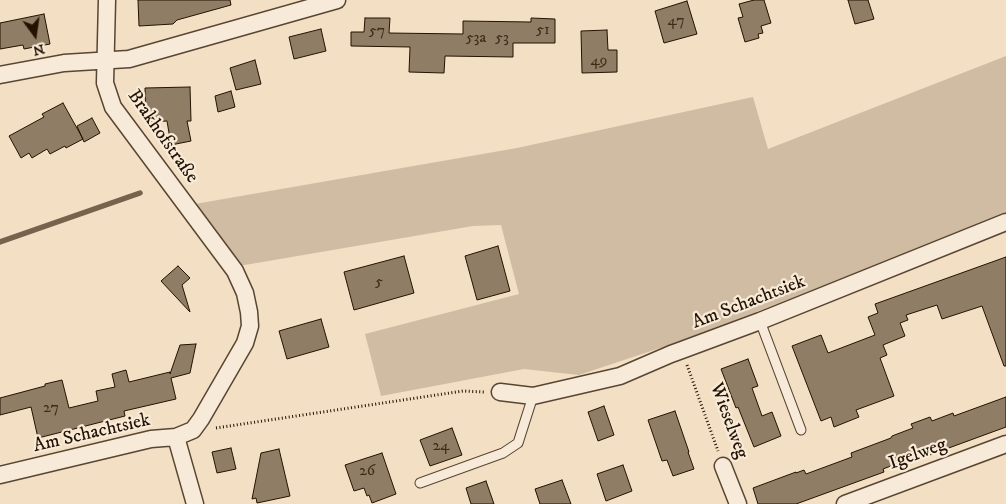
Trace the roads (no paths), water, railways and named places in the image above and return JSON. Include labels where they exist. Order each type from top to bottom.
[{"type":"street","name":"Brakhofstraße","points":[[107,0],[105,83],[113,107],[235,271],[245,293],[249,312],[250,326],[245,343],[193,430]]},
{"type":"street","points":[[0,75],[64,63],[129,59],[336,0]]},
{"type":"street","name":"Am Schachtsiek","points":[[500,392],[533,396],[620,376],[671,354],[760,322],[1006,222]]},
{"type":"street","name":"Am Schachtsiek","points":[[0,475],[151,439],[176,437],[193,430]]},
{"type":"street","points":[[176,437],[195,504]]},
{"type":"street","name":"Igelweg","points":[[845,504],[1006,444]]},
{"type":"street","name":"Wieselweg","points":[[723,466],[738,504]]},
{"type":"lane","points":[[760,322],[801,430]]},
{"type":"lane","points":[[420,483],[503,453],[518,443],[533,396]]},
{"type":"waterway","points":[[0,242],[140,193]]}]
